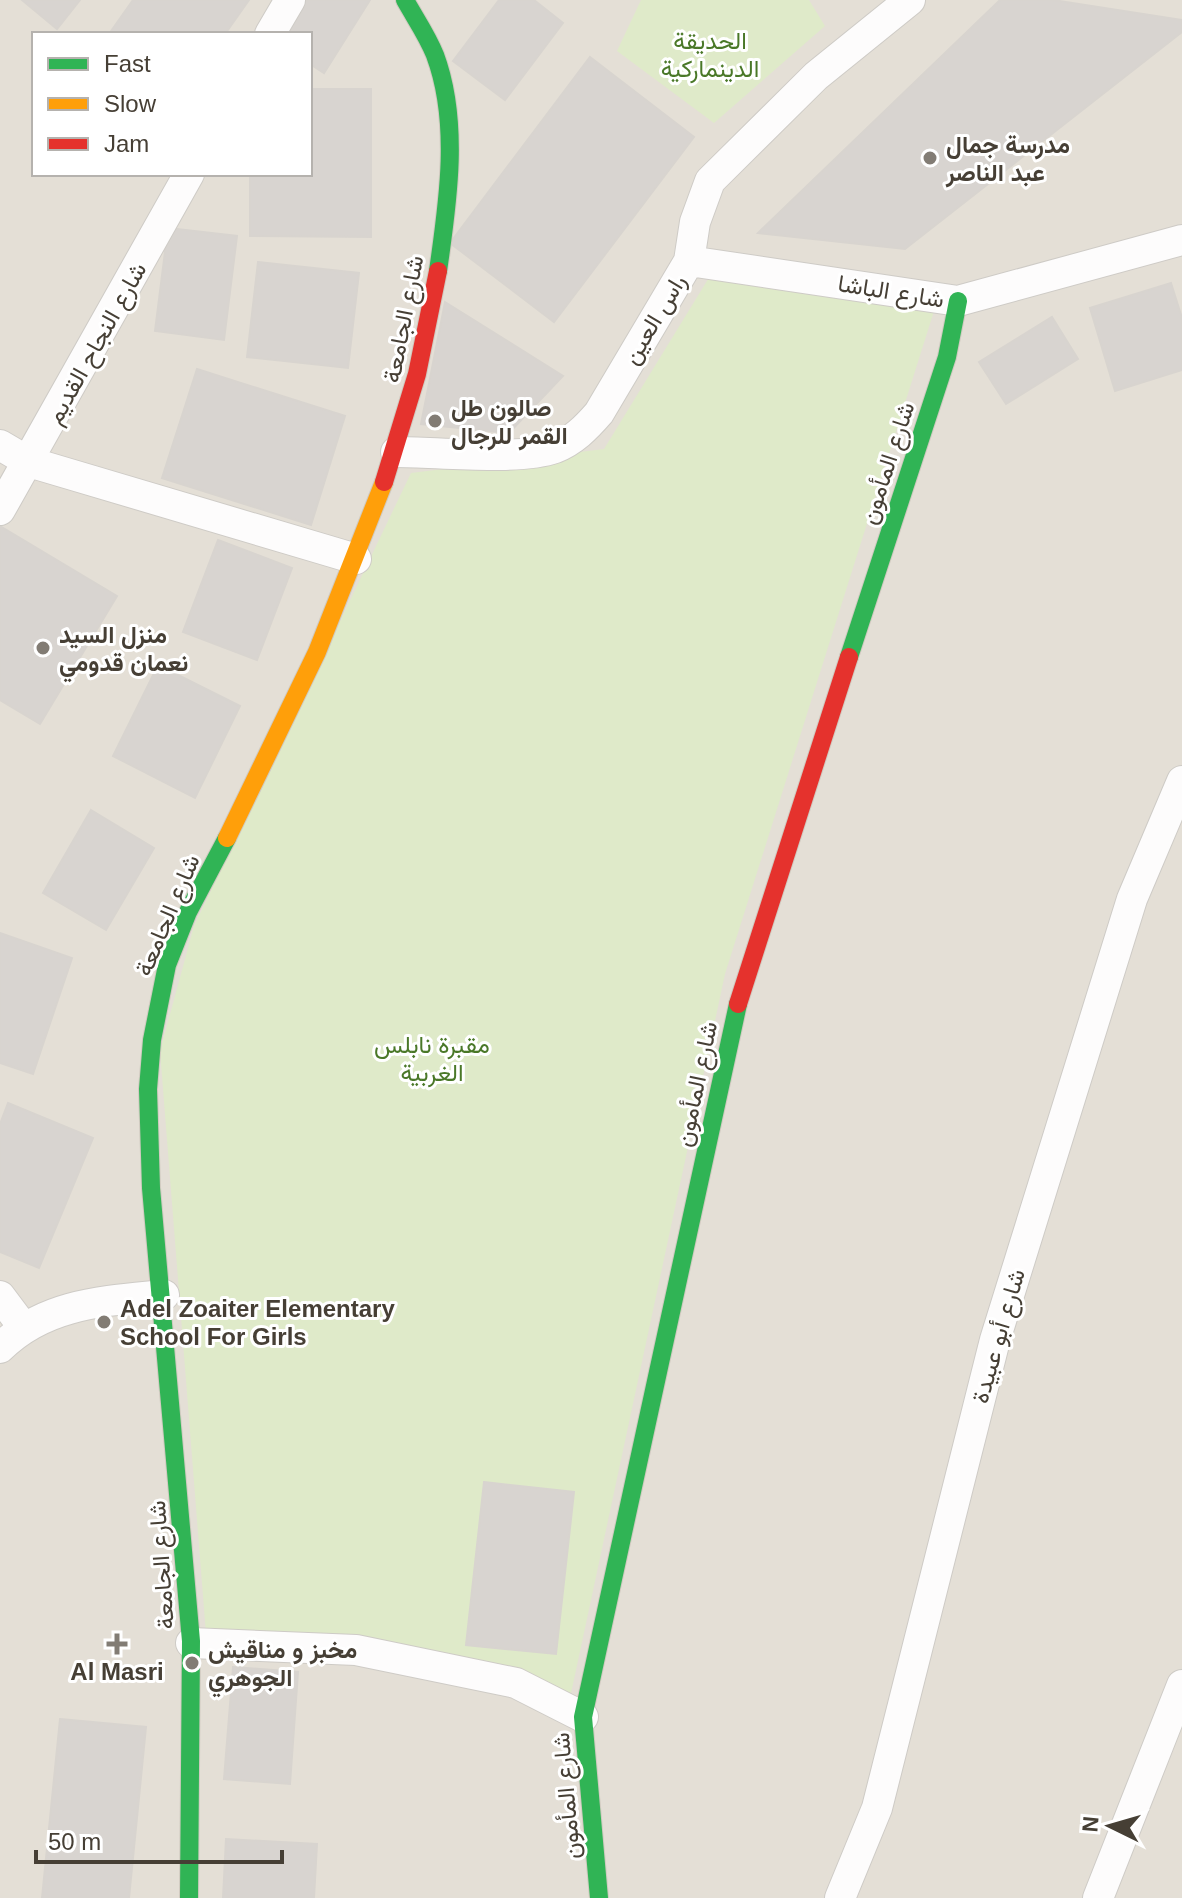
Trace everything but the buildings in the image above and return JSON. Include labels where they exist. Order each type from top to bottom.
[{"type":"street","points":[[271,32],[290,0]]},
{"type":"street","name":"شارع الجامعة","points":[[189,1898],[191,1643],[164,1295],[154,1211],[150,1051],[161,987],[187,918],[255,784],[356,559],[396,452],[424,353],[438,285],[448,147],[436,58],[405,0]]},
{"type":"street","name":"راس العين","points":[[396,452],[528,453],[553,449],[570,440],[599,413],[689,261],[695,222],[710,181],[816,76],[910,0]]},
{"type":"street","name":"شارع النجاح القديم","points":[[0,510],[188,176]]},
{"type":"street","name":"شارع الباشا","points":[[689,261],[958,301],[1182,240]]},
{"type":"street","name":"شارع المأمون","points":[[599,1898],[583,1717],[743,983],[947,357],[958,301]]},
{"type":"street","points":[[0,445],[29,462],[356,559]]},
{"type":"street","name":"شارع أبو عبيدة","points":[[840,1898],[877,1808],[995,1340],[1132,899],[1182,781]]},
{"type":"street","points":[[0,1348],[24,1328],[73,1306],[164,1295]]},
{"type":"street","points":[[0,1296],[24,1328]]},
{"type":"street","points":[[191,1643],[356,1650],[516,1683],[583,1717]]},
{"type":"street","points":[[1098,1898],[1182,1685]]},
{"type":"shaded area","points":[[0,0],[1182,0],[1182,1898],[0,1898]]},
{"type":"green space","name":"الحديقة الدينماركية","points":[[641,0],[809,0],[825,26],[714,123],[617,51]]},
{"type":"green space","name":"مقبرة نابلس الغربية","points":[[710,276],[934,311],[725,974],[570,1698],[206,1634],[160,1051],[194,926],[411,473],[604,449]]},
{"type":"traffic: fast","points":[[405,0],[435,55],[447,107],[450,162],[438,271]]},
{"type":"traffic: fast","points":[[849,657],[947,357],[958,301]]},
{"type":"traffic: fast","points":[[189,1898],[191,1641],[151,1188],[148,1089],[152,1040],[167,965],[188,912],[227,838]]},
{"type":"traffic: fast","points":[[599,1898],[583,1717],[738,1004]]},
{"type":"traffic: slow","points":[[227,838],[317,652],[384,482]]},
{"type":"traffic: jam","points":[[384,482],[417,374],[438,271]]},
{"type":"traffic: jam","points":[[738,1004],[849,657]]},
{"type":"place","name":"مدرسة جمال عبد الناصر","points":[[930,158]]},
{"type":"place","name":"صالون طل القمر للرجال","points":[[435,421]]},
{"type":"place","name":"منزل السيد نعمان قدومي","points":[[43,648]]},
{"type":"place","name":"Adel Zoaiter Elementary School For Girls","points":[[104,1322]]},
{"type":"place","name":"Al Masri","points":[[117,1644]]},
{"type":"place","name":"مخبز و مناقيش الجوهري","points":[[192,1663]]}]
